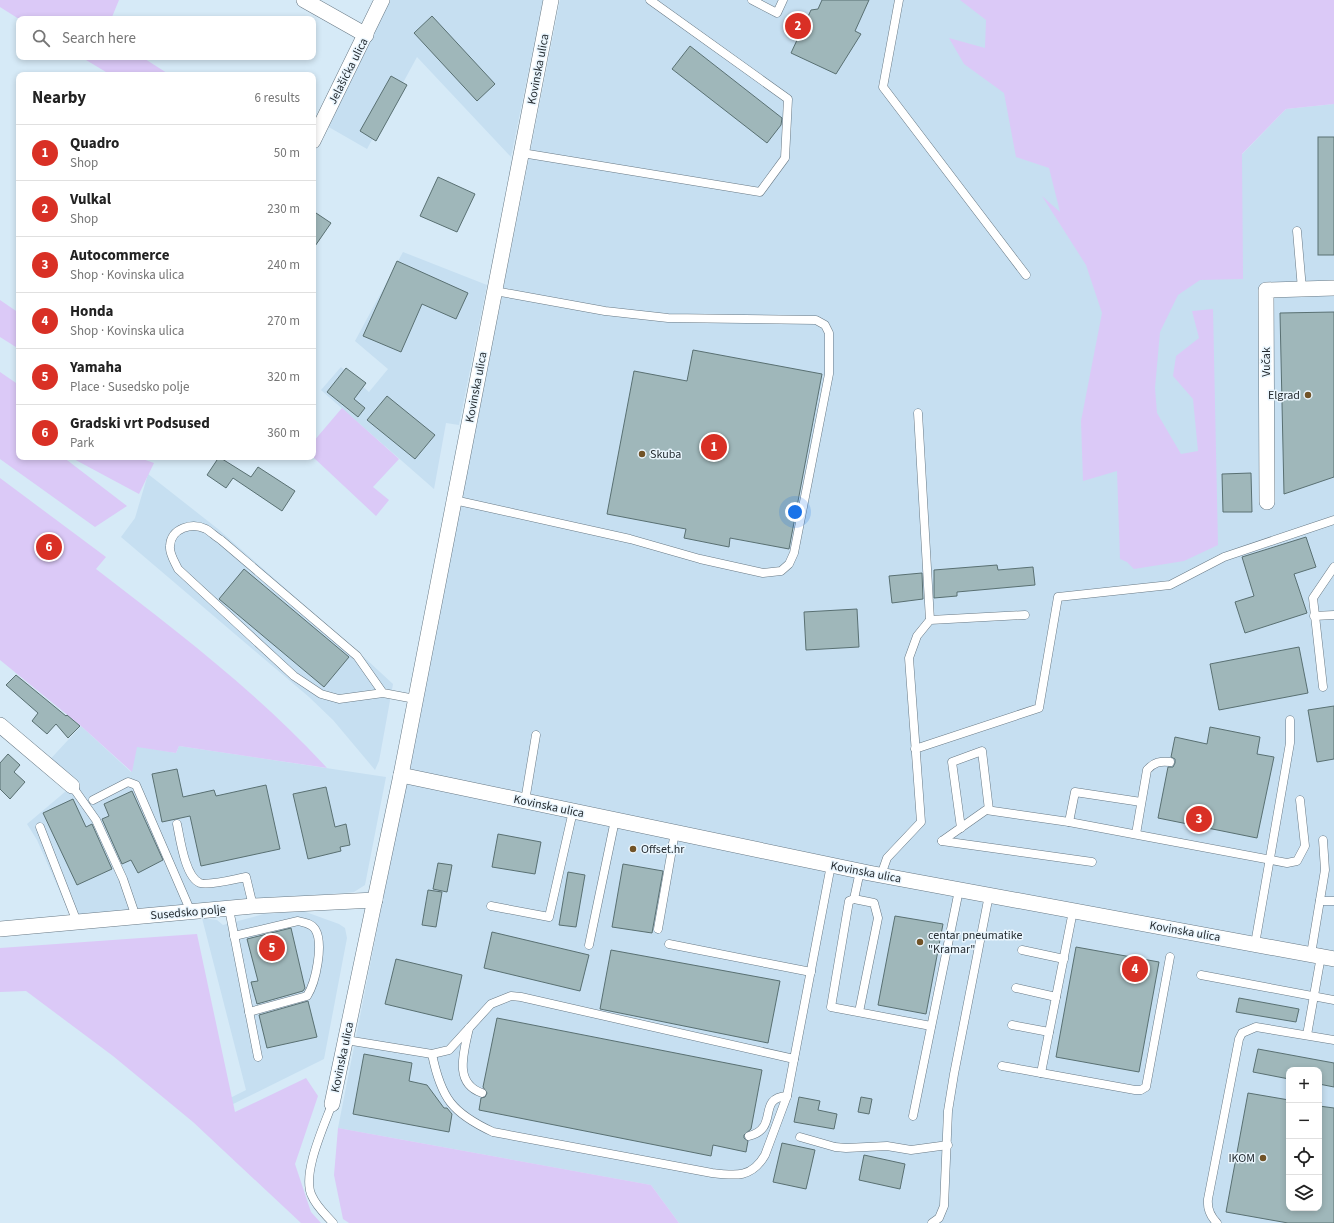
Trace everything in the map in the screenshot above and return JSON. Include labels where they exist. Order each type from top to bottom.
[{"type":"street","points":[[304,0],[366,35]]},
{"type":"street","name":"Jelašićka ulica","points":[[316,135],[382,0]]},
{"type":"street","name":"Kovinska ulica","points":[[332,1104],[401,774],[551,0]]},
{"type":"street","name":"Vučak","points":[[1266,502],[1266,290],[1334,288]]},
{"type":"street","points":[[0,725],[72,786]]},
{"type":"street","name":"Kovinska ulica","points":[[401,774],[860,871],[1322,956]]},
{"type":"street","name":"Susedsko polje","points":[[0,930],[253,906],[375,900]]},
{"type":"lane","points":[[522,153],[760,192],[785,158],[788,99],[650,0]]},
{"type":"lane","points":[[752,0],[777,13],[783,0]]},
{"type":"lane","points":[[899,0],[883,87],[1026,275]]},
{"type":"lane","points":[[1297,231],[1302,289]]},
{"type":"lane","points":[[454,500],[630,539],[700,559],[763,572],[781,571],[789,564],[794,553],[799,529],[829,374],[829,333],[825,326],[816,320],[668,318],[605,311],[495,291]]},
{"type":"lane","points":[[881,875],[887,858],[920,822],[909,658],[917,636],[930,620],[918,413]]},
{"type":"lane","points":[[915,749],[1039,708],[1058,597],[1170,585],[1224,557],[1334,520]]},
{"type":"lane","points":[[383,693],[357,656],[221,540],[205,529],[194,526],[179,530],[173,537],[170,546],[172,557],[178,569],[294,676],[321,694],[339,699],[383,693],[415,699]]},
{"type":"lane","points":[[1323,687],[1313,598],[1334,567]]},
{"type":"lane","points":[[930,620],[1025,615]]},
{"type":"lane","points":[[1314,616],[1334,615]]},
{"type":"lane","points":[[1255,944],[1290,742],[1290,720]]},
{"type":"lane","points":[[525,801],[536,735]]},
{"type":"lane","points":[[961,828],[952,762],[982,751],[989,810]]},
{"type":"lane","points":[[1136,834],[1148,770],[1153,764],[1160,761],[1170,762]]},
{"type":"lane","points":[[93,800],[128,782],[136,786],[191,912]]},
{"type":"lane","points":[[72,786],[96,820],[123,879],[136,917]]},
{"type":"lane","points":[[1069,822],[1075,792],[1141,802]]},
{"type":"lane","points":[[1092,862],[942,841],[986,810],[989,810],[1136,834],[1287,864],[1297,861],[1305,846],[1300,800]]},
{"type":"lane","points":[[491,906],[549,917],[573,811]]},
{"type":"lane","points":[[589,944],[615,820]]},
{"type":"lane","points":[[177,824],[187,864],[194,878],[200,883],[208,883],[246,877],[253,906]]},
{"type":"lane","points":[[40,827],[77,922]]},
{"type":"lane","points":[[658,929],[675,832]]},
{"type":"lane","points":[[1307,1035],[1322,956],[1320,901],[1325,870],[1323,840]]},
{"type":"lane","points":[[432,1054],[438,1081],[446,1096],[457,1110],[470,1120],[493,1132],[712,1173],[734,1176],[747,1173],[760,1164],[770,1144],[787,1096],[831,865]]},
{"type":"lane","points":[[854,899],[860,871]]},
{"type":"lane","points":[[913,1116],[959,890]]},
{"type":"lane","points":[[932,1223],[939,1218],[944,1206],[948,1145],[948,1112],[989,895]]},
{"type":"lane","points":[[859,1012],[878,918],[874,903],[854,899],[849,901],[831,1007],[931,1026]]},
{"type":"lane","points":[[1320,901],[1334,901]]},
{"type":"lane","points":[[229,908],[258,1057]]},
{"type":"lane","points":[[1041,1073],[1072,911]]},
{"type":"lane","points":[[234,936],[298,921],[309,924],[315,928],[320,940],[312,988],[307,996],[249,1012]]},
{"type":"lane","points":[[669,944],[811,972]]},
{"type":"lane","points":[[1022,950],[1064,959]]},
{"type":"lane","points":[[1002,1066],[1135,1090],[1141,1090],[1146,1087],[1170,957]]},
{"type":"lane","points":[[1201,975],[1334,1000]]},
{"type":"lane","points":[[1016,988],[1056,997]]},
{"type":"lane","points":[[346,1040],[432,1054],[449,1050],[491,1004],[511,996],[794,1059]]},
{"type":"lane","points":[[1012,1025],[1049,1032]]},
{"type":"lane","points":[[469,1027],[464,1050],[463,1075],[467,1085],[473,1090],[482,1093]]},
{"type":"lane","points":[[1217,1223],[1208,1210],[1208,1199],[1239,1039],[1242,1033],[1256,1027],[1334,1040]]},
{"type":"lane","points":[[749,1136],[759,1133],[764,1128],[773,1101],[778,1096],[787,1096]]},
{"type":"lane","points":[[332,1104],[319,1138],[308,1184],[312,1197],[333,1223]]},
{"type":"lane","points":[[800,1137],[835,1147],[846,1148],[886,1146],[911,1150],[948,1145]]},
{"type":"shaded area","points":[[0,0],[119,0],[112,16],[16,17],[0,7]]},
{"type":"shaded area","points":[[388,0],[543,0],[511,157],[417,57],[367,149],[327,126]]},
{"type":"shaded area","points":[[560,0],[1038,0],[1219,178],[1286,109],[1334,104],[1334,1223],[679,1223],[651,1185],[338,1128]]},
{"type":"shaded area","points":[[960,0],[1334,0],[1334,104],[1286,109],[1242,154],[1243,279],[1200,280],[1178,295],[1160,332],[1155,388],[1157,413],[1181,454],[1198,451],[1193,399],[1173,376],[1176,356],[1199,338],[1192,311],[1213,309],[1218,545],[1184,561],[1134,569],[1127,562],[1120,559],[1117,471],[1083,481],[1081,421],[1102,313],[1086,265],[1042,196],[1060,212],[1049,168],[1016,157],[1004,93],[964,64],[949,38],[985,48],[986,20]]},
{"type":"shaded area","points":[[86,60],[147,60],[165,72],[106,72]]},
{"type":"shaded area","points":[[403,252],[487,285],[459,425],[446,423],[434,489],[321,390],[341,367],[369,392],[388,369],[355,341]]},
{"type":"shaded area","points":[[0,300],[16,311],[16,347],[0,337]]},
{"type":"shaded area","points":[[0,372],[16,383],[16,460],[67,460],[127,506],[95,527],[0,459]]},
{"type":"shaded area","points":[[342,408],[399,459],[373,487],[389,500],[376,516],[316,460],[316,438]]},
{"type":"shaded area","points":[[76,460],[146,460],[154,463],[139,494]]},
{"type":"shaded area","points":[[148,474],[218,529],[393,684],[379,761],[375,770],[333,720],[309,697],[121,537],[135,518]]},
{"type":"shaded area","points":[[0,478],[106,557],[96,569],[186,639],[245,688],[301,740],[327,768],[179,746],[176,753],[137,747],[132,772],[81,726],[0,660]]},
{"type":"shaded area","points":[[81,726],[131,772],[136,746],[176,753],[179,746],[386,777],[365,885],[354,892],[71,917],[37,840],[27,824],[72,786],[44,766]]},
{"type":"shaded area","points":[[303,911],[339,924],[345,928],[347,938],[324,1059],[225,1108],[222,1102],[246,1090],[202,918],[217,920],[223,925],[264,914]]},
{"type":"shaded area","points":[[197,934],[235,1112],[306,1078],[318,1096],[295,1164],[311,1212],[321,1223],[301,1223],[193,1122],[113,1056],[26,991],[0,992],[0,948]]},
{"type":"shaded area","points":[[338,1128],[651,1185],[679,1223],[349,1223],[343,1219],[334,1175]]},
{"type":"building","points":[[822,0],[869,0],[855,31],[861,34],[836,74],[791,53],[811,10],[818,9]]},
{"type":"building","points":[[432,16],[495,84],[477,101],[414,33]]},
{"type":"building","points":[[690,46],[782,118],[781,125],[767,143],[672,69]]},
{"type":"building","points":[[391,76],[407,85],[376,141],[360,131]]},
{"type":"building","points":[[1318,137],[1334,137],[1334,255],[1318,255]]},
{"type":"building","points":[[438,177],[475,194],[457,232],[420,216]]},
{"type":"building","points":[[316,213],[331,223],[316,245]]},
{"type":"building","points":[[397,261],[468,293],[456,319],[422,304],[401,352],[363,336]]},
{"type":"building","name":"Elgrad","points":[[1334,312],[1334,477],[1284,494],[1280,313]]},
{"type":"building","points":[[693,350],[822,374],[789,549],[730,538],[729,547],[684,538],[686,529],[607,514],[634,371],[687,381]]},
{"type":"building","points":[[346,368],[366,383],[354,399],[365,408],[358,417],[327,392]]},
{"type":"building","points":[[387,396],[435,435],[415,459],[367,420]]},
{"type":"building","points":[[217,460],[224,460],[251,477],[258,467],[295,491],[282,511],[233,478],[226,488],[207,475]]},
{"type":"building","points":[[1251,473],[1252,512],[1223,512],[1222,474]]},
{"type":"building","points":[[1306,537],[1316,567],[1294,574],[1307,613],[1245,633],[1235,602],[1254,596],[1242,557]]},
{"type":"building","points":[[997,565],[998,570],[1033,567],[1035,585],[957,592],[957,596],[934,598],[934,570]]},
{"type":"building","points":[[244,569],[349,657],[324,687],[219,599]]},
{"type":"building","points":[[922,573],[923,599],[892,603],[889,576]]},
{"type":"building","points":[[857,609],[859,647],[806,650],[804,612]]},
{"type":"building","points":[[1299,647],[1308,693],[1219,710],[1210,664]]},
{"type":"building","points":[[16,675],[80,726],[68,738],[56,724],[47,734],[32,721],[38,713],[6,685]]},
{"type":"building","points":[[1334,706],[1334,759],[1317,762],[1308,710]]},
{"type":"building","points":[[1210,727],[1260,737],[1257,754],[1274,757],[1257,838],[1158,818],[1168,767],[1173,767],[1175,763],[1175,759],[1171,757],[1175,737],[1207,744]]},
{"type":"building","points":[[8,754],[20,765],[14,772],[25,782],[10,799],[0,789],[0,763]]},
{"type":"building","points":[[177,769],[183,797],[214,790],[216,796],[266,785],[280,849],[201,866],[190,816],[162,822],[152,774]]},
{"type":"building","points":[[326,787],[335,827],[346,824],[350,845],[340,847],[341,851],[308,859],[293,794]]},
{"type":"building","points":[[132,791],[163,860],[138,873],[131,860],[122,864],[102,819],[109,816],[104,804]]},
{"type":"building","points":[[73,799],[86,827],[92,824],[112,869],[77,885],[43,813]]},
{"type":"building","points":[[498,834],[541,842],[535,874],[492,867]]},
{"type":"building","points":[[438,863],[452,865],[447,892],[433,889]]},
{"type":"building","points":[[623,864],[663,871],[652,933],[612,927]]},
{"type":"building","points":[[568,872],[585,875],[576,927],[559,925]]},
{"type":"building","points":[[428,890],[442,892],[436,927],[422,925]]},
{"type":"building","points":[[895,916],[943,924],[926,1014],[878,1005]]},
{"type":"building","points":[[291,928],[305,988],[303,991],[257,1004],[251,982],[258,981],[247,939]]},
{"type":"building","points":[[492,932],[589,955],[580,991],[484,968]]},
{"type":"building","points":[[1076,947],[1159,962],[1139,1072],[1056,1057]]},
{"type":"building","points":[[611,950],[780,981],[768,1043],[600,1009]]},
{"type":"building","points":[[396,959],[462,975],[452,1020],[385,1004]]},
{"type":"building","points":[[1239,998],[1299,1009],[1296,1022],[1236,1012]]},
{"type":"building","points":[[308,1001],[317,1037],[267,1048],[259,1015]]},
{"type":"building","points":[[497,1018],[762,1070],[751,1129],[744,1135],[744,1138],[748,1141],[746,1152],[713,1145],[711,1156],[479,1110],[481,1098],[485,1097],[487,1093],[483,1087]]},
{"type":"building","points":[[1258,1049],[1334,1063],[1334,1087],[1322,1085],[1322,1067],[1286,1067],[1286,1078],[1253,1072]]},
{"type":"building","points":[[364,1054],[412,1063],[409,1081],[427,1085],[444,1108],[447,1108],[452,1114],[449,1132],[353,1114]]},
{"type":"building","name":"IKOM","points":[[1248,1093],[1286,1099],[1286,1211],[1322,1211],[1322,1106],[1334,1108],[1334,1223],[1288,1223],[1226,1212]]},
{"type":"building","points":[[799,1097],[820,1101],[818,1110],[837,1114],[834,1129],[794,1122]]},
{"type":"building","points":[[861,1097],[872,1099],[869,1114],[858,1112]]},
{"type":"building","points":[[782,1143],[815,1150],[806,1189],[773,1182]]},
{"type":"building","points":[[864,1155],[905,1164],[900,1189],[859,1180]]},
{"type":"place","name":"Vulkal","points":[[798,26]]},
{"type":"place","name":"Elgrad","points":[[1308,395]]},
{"type":"place","name":"Quadro","points":[[714,447]]},
{"type":"place","name":"Skuba","points":[[642,454]]},
{"type":"place","name":"Gradski vrt Podsused","points":[[49,547]]},
{"type":"place","name":"Autocommerce","points":[[1199,819]]},
{"type":"place","name":"Offset.hr","points":[[633,849]]},
{"type":"place","name":"centar pneumatike \"Kramar\"","points":[[920,942]]},
{"type":"place","name":"Yamaha","points":[[272,948]]},
{"type":"place","name":"Honda","points":[[1135,969]]},
{"type":"place","name":"IKOM","points":[[1263,1158]]}]
